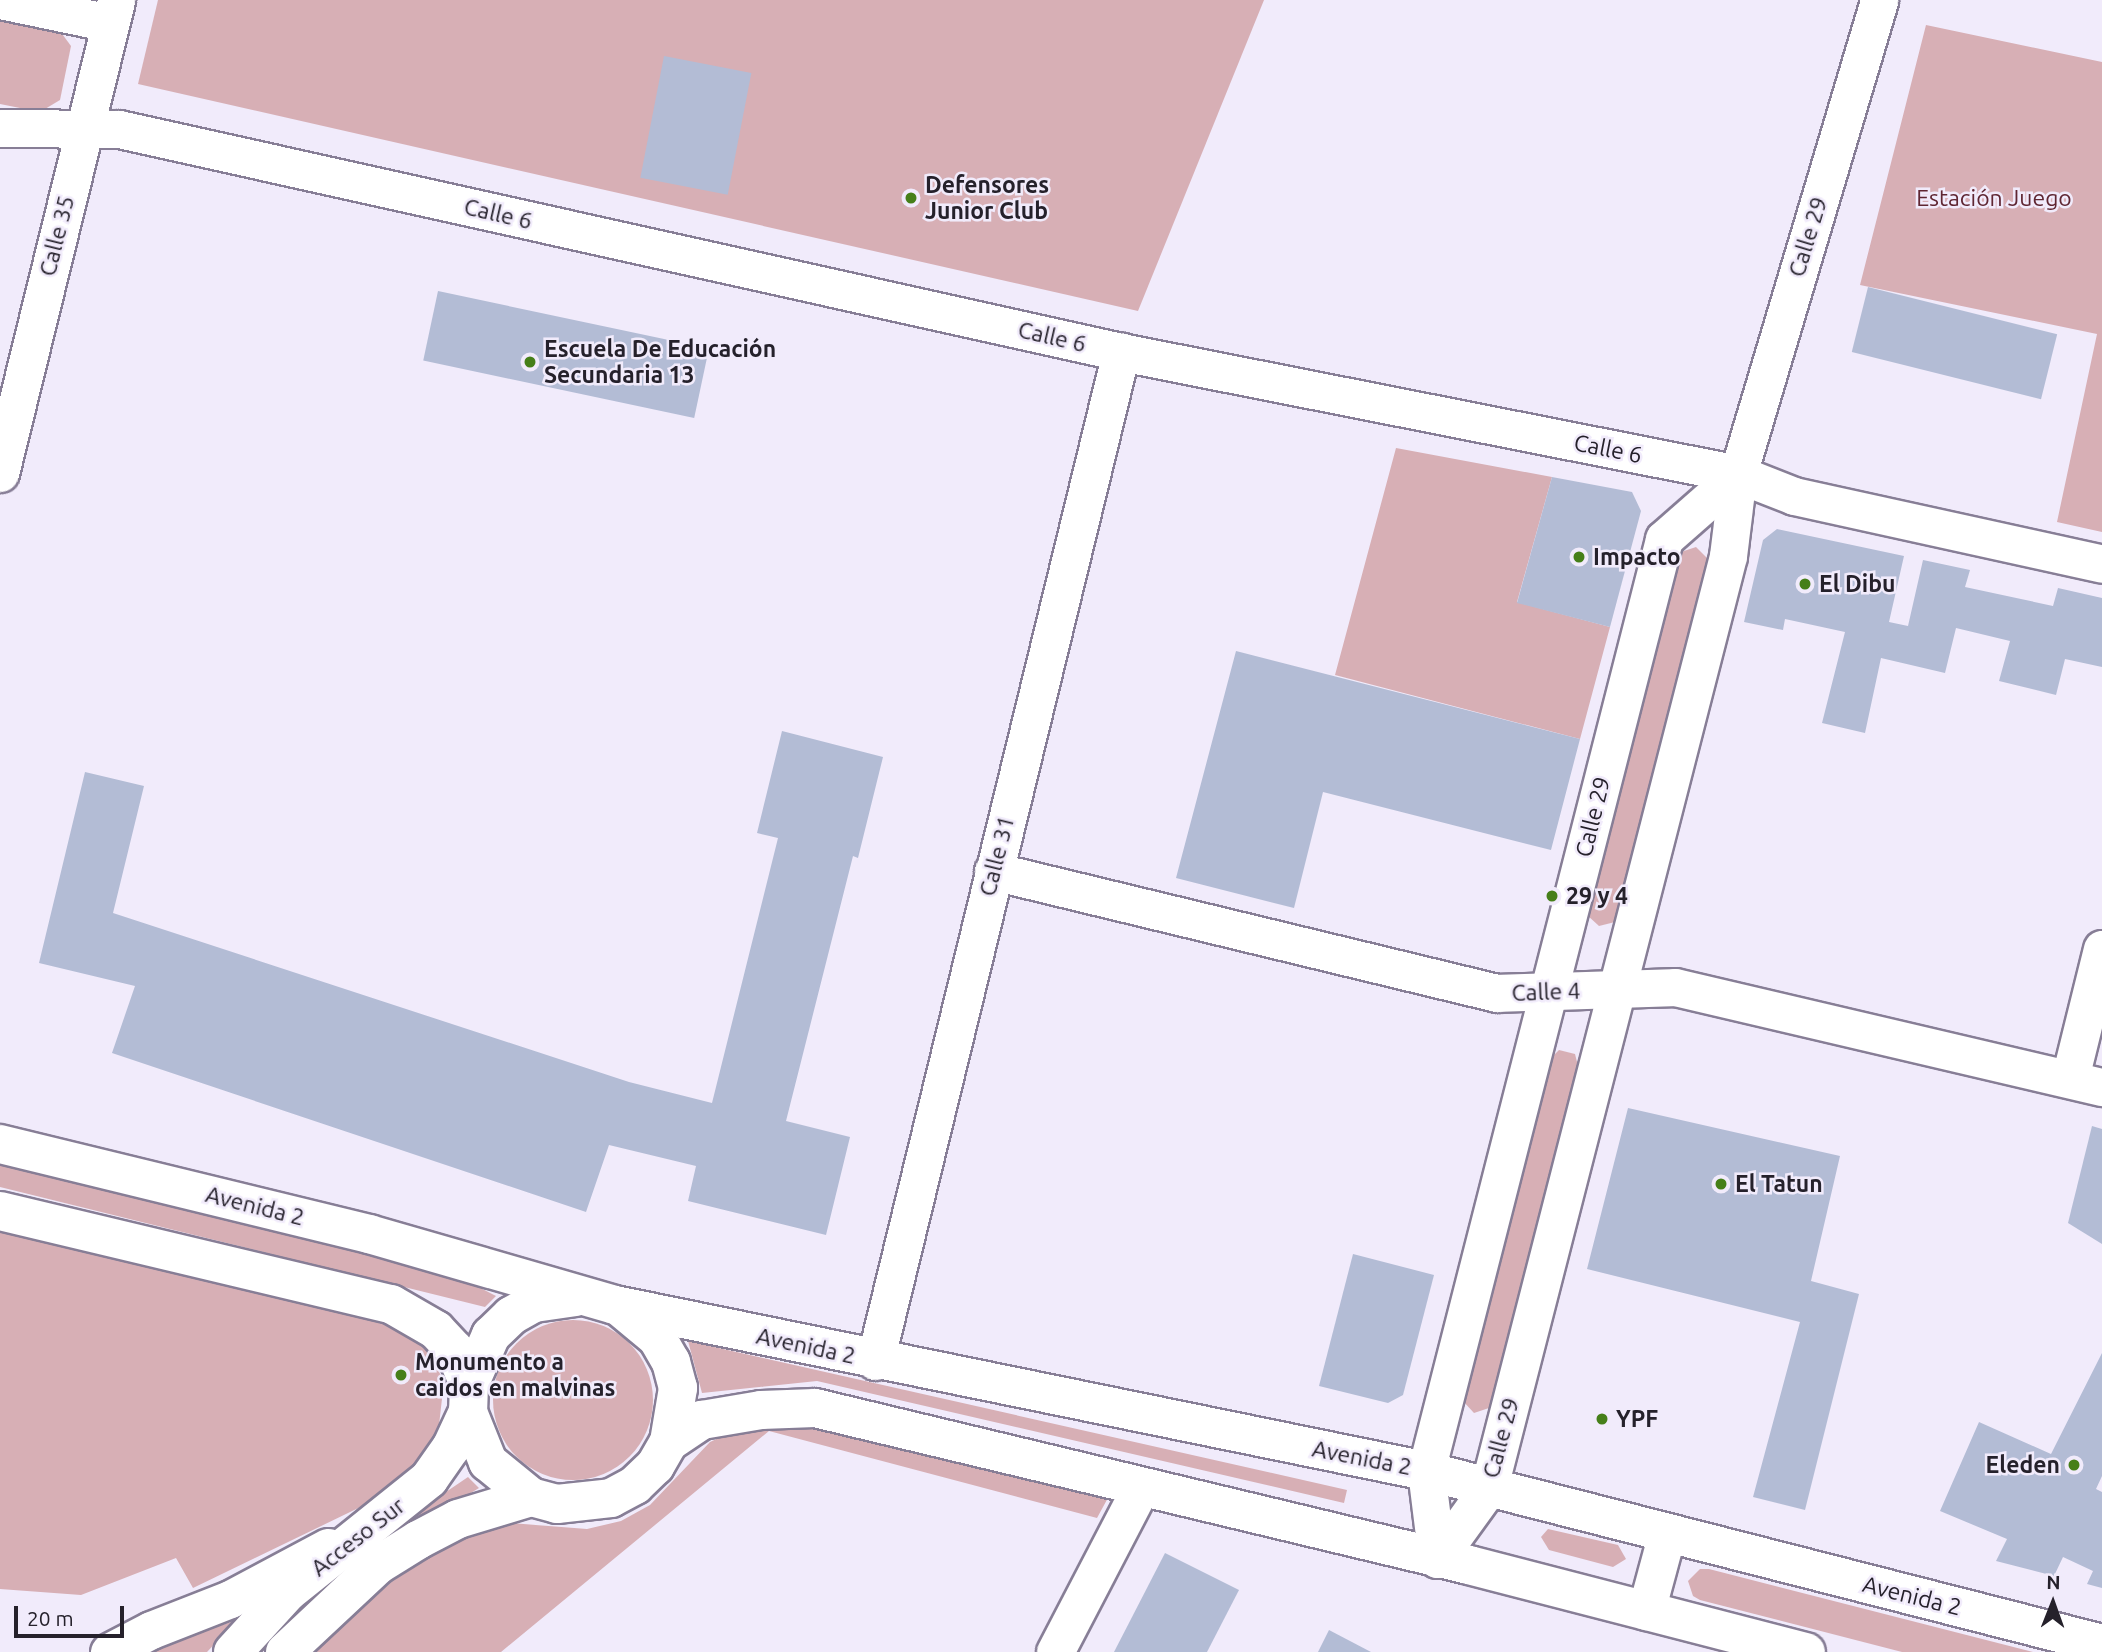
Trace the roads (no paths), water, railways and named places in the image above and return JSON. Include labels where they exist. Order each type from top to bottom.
[{"type":"main road","name":"Avenida 2","points":[[0,1144],[369,1234],[602,1301],[875,1361],[1426,1471],[2102,1644]]},
{"type":"main road","points":[[0,1211],[391,1304],[436,1329],[454,1349],[488,1462],[531,1497]]},
{"type":"main road","name":"Avenida 2","points":[[468,1399],[491,1335],[511,1316],[534,1303],[602,1301],[639,1318],[671,1362],[678,1388],[669,1443],[655,1466],[635,1485],[611,1498],[585,1504],[531,1497]]},
{"type":"main road","name":"Acceso Sur","points":[[233,1652],[288,1592],[429,1479],[452,1448],[468,1399]]},
{"type":"main road","name":"Avenida 2","points":[[669,1443],[702,1420],[761,1410],[815,1408],[1806,1652]]},
{"type":"main road","points":[[285,1652],[327,1609],[408,1546],[458,1519],[531,1497]]},
{"type":"street","points":[[0,0],[113,11]]},
{"type":"street","name":"Calle 29","points":[[1437,1559],[1489,1487],[1728,556],[1738,474],[1879,0]]},
{"type":"street","name":"Calle 35","points":[[0,472],[113,11]]},
{"type":"street","name":"Calle 6","points":[[0,128],[119,129],[1121,352],[1738,474],[1794,496],[2102,564]]},
{"type":"street","name":"Calle 31","points":[[875,1361],[1121,352]]},
{"type":"street","name":"Calle 29","points":[[1437,1559],[1426,1471],[1664,540],[1738,474]]},
{"type":"street","name":"Calle 4","points":[[993,872],[1497,993],[1675,987],[2086,1082]]},
{"type":"street","points":[[2086,1082],[2102,949]]},
{"type":"street","points":[[1055,1652],[1140,1489]]},
{"type":"street","points":[[109,1652],[230,1599],[366,1527]]},
{"type":"street","points":[[1646,1611],[1667,1533]]},
{"type":"place","name":"Defensores Junior Club","points":[[911,198]]},
{"type":"place","name":"Escuela De Educación Secundaria 13","points":[[530,362]]},
{"type":"place","name":"Impacto","points":[[1579,557]]},
{"type":"place","name":"El Dibu","points":[[1805,584]]},
{"type":"place","name":"29 y 4","points":[[1552,896]]},
{"type":"place","name":"El Tatun","points":[[1721,1184]]},
{"type":"place","name":"Monumento a caidos en malvinas","points":[[401,1375]]},
{"type":"place","name":"YPF","points":[[1602,1419]]},
{"type":"place","name":"Eleden","points":[[2074,1465]]},
{"type":"park label","name":"Estación Juego","points":[[1994,198]]}]
